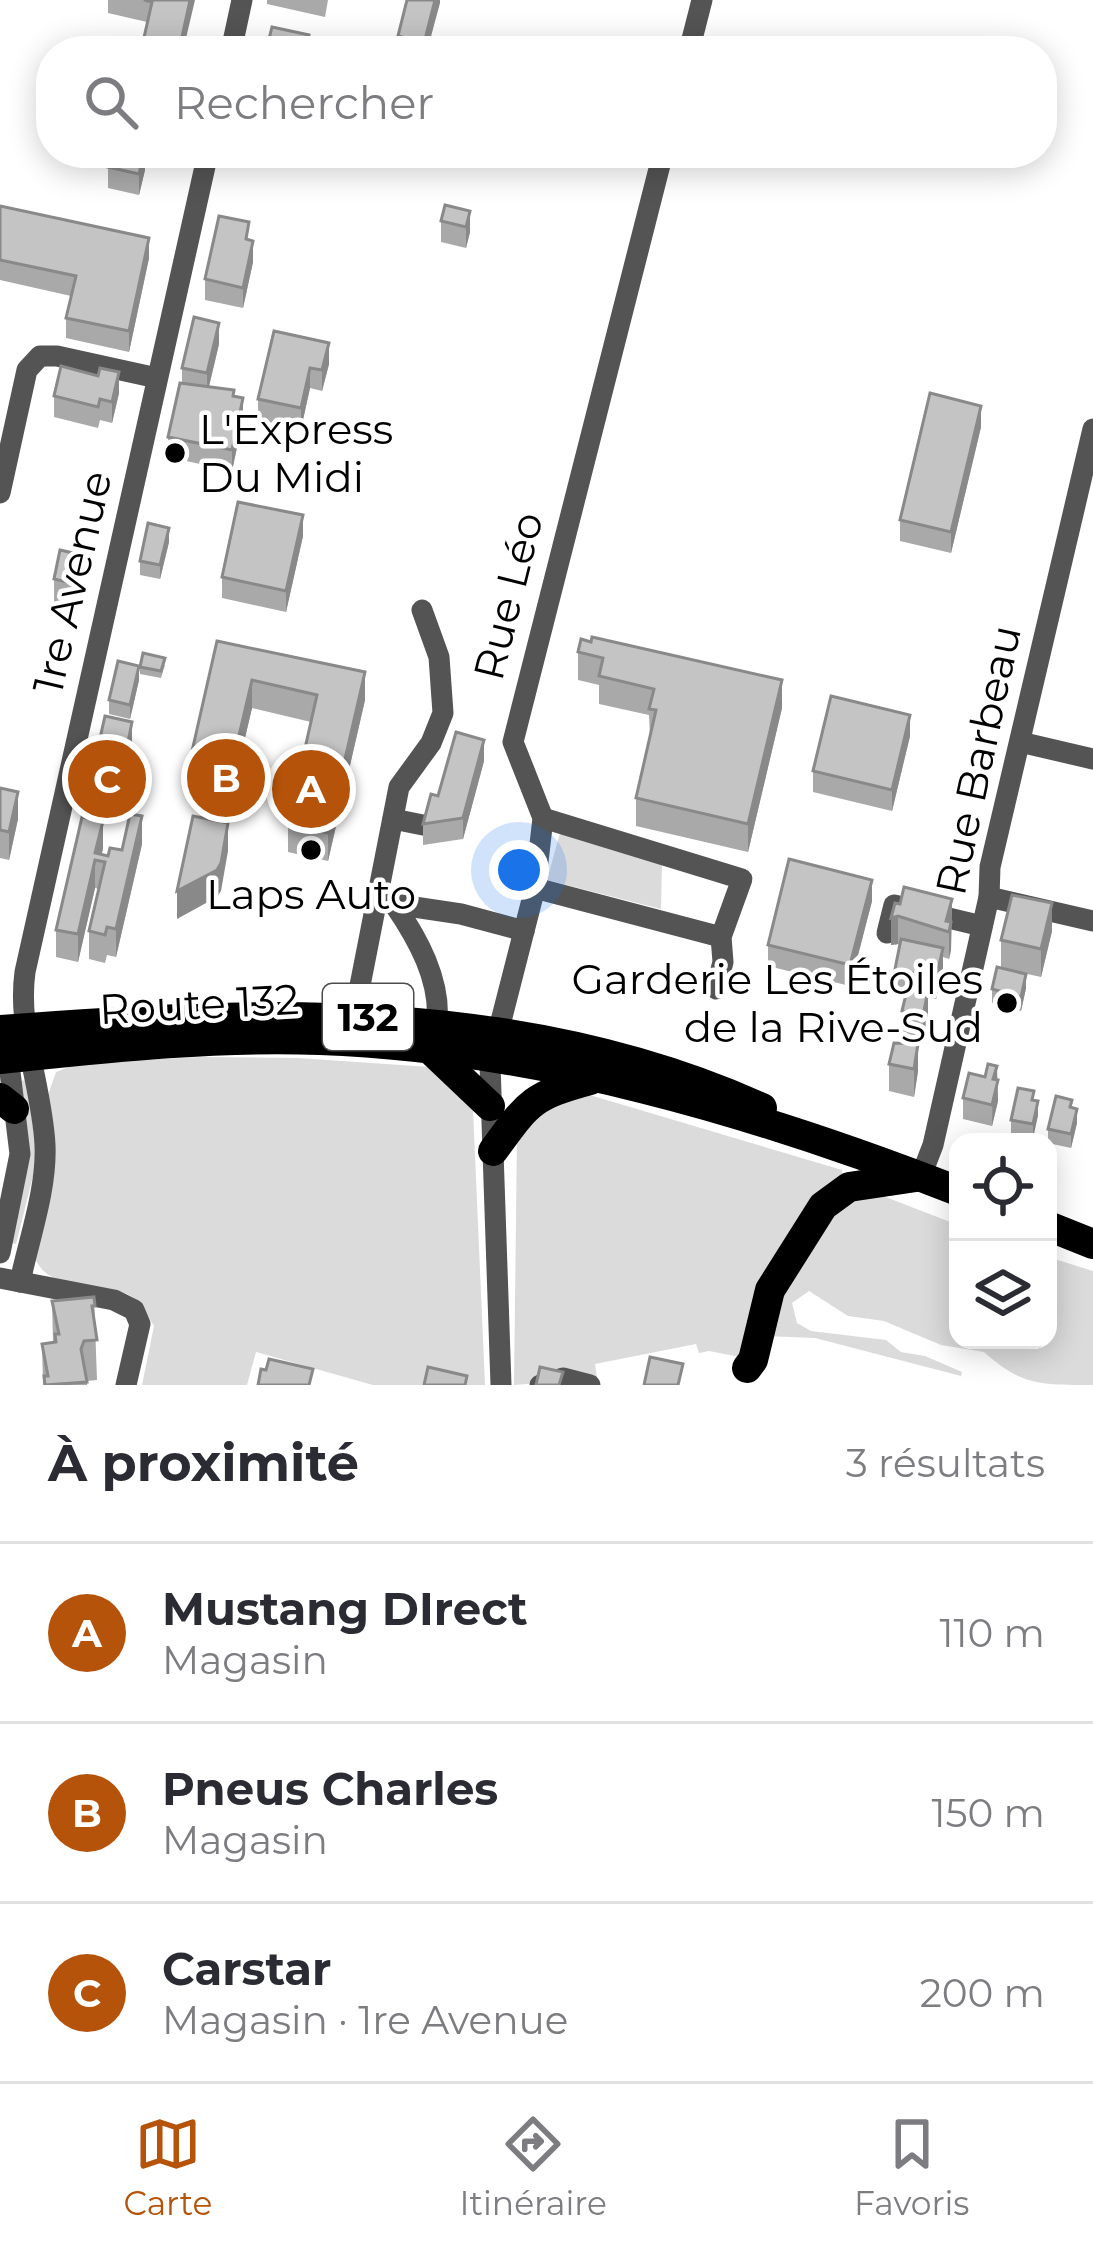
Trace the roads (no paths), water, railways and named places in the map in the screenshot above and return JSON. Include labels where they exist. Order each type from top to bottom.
[{"type":"highway","name":"Route 132","points":[[13,1046],[134,1021],[263,1014],[354,1016],[434,1036],[669,1070],[949,1187]]},
{"type":"highway","name":"Route 132","points":[[13,1046],[434,1036]]},
{"type":"highway","points":[[434,1036],[490,1106]]},
{"type":"highway","name":"Route 132","points":[[494,1045],[860,1152]]},
{"type":"highway","points":[[493,1150],[533,1100],[556,1088],[596,1078]]},
{"type":"highway","points":[[745,1377],[770,1289],[823,1206],[835,1194],[858,1185],[921,1176]]},
{"type":"highway","points":[[1057,1230],[1093,1244]]},
{"type":"street","points":[[234,36],[242,0]]},
{"type":"street","points":[[693,36],[702,0]]},
{"type":"street","name":"1re Avenue","points":[[13,1046],[25,971],[205,168]]},
{"type":"street","name":"Rue Léo","points":[[501,1385],[490,1106],[494,1045],[535,888],[543,818],[513,742],[659,168]]},
{"type":"street","points":[[0,493],[24,378],[40,356],[157,378]]},
{"type":"street","points":[[147,422],[172,426]]},
{"type":"street","name":"Rue Barbeau","points":[[921,1176],[932,1145],[989,897],[990,867],[1093,429]]},
{"type":"street","points":[[354,1016],[386,902],[393,819],[405,775],[431,743],[443,713],[439,657],[422,610]]},
{"type":"street","points":[[1020,742],[1093,759]]},
{"type":"street","points":[[543,818],[742,879],[721,937],[723,962],[716,989]]},
{"type":"street","points":[[393,819],[428,826]]},
{"type":"street","points":[[535,888],[721,937]]},
{"type":"street","points":[[989,897],[1093,921]]},
{"type":"street","points":[[386,902],[524,931]]},
{"type":"street","points":[[386,902],[412,931],[431,972],[437,998],[434,1036]]},
{"type":"street","points":[[887,933],[894,905],[982,926]]},
{"type":"street","points":[[0,1253],[20,1154],[7,1103],[13,1046]]},
{"type":"street","points":[[13,1046],[45,1155],[10,1280],[114,1300],[134,1310],[140,1324],[126,1385]]},
{"type":"street","points":[[540,1385],[563,1378],[590,1385]]},
{"type":"place","name":"L'Express Du Midi","points":[[175,453]]},
{"type":"place","name":"Pneus Charles","points":[[226,778]]},
{"type":"place","name":"Carstar","points":[[107,779]]},
{"type":"place","name":"Mustang DIrect","points":[[311,789]]},
{"type":"place","name":"Laps Auto","points":[[311,850]]},
{"type":"place","name":"Garderie Les Étoiles de la Rive-Sud","points":[[1007,1003]]}]
